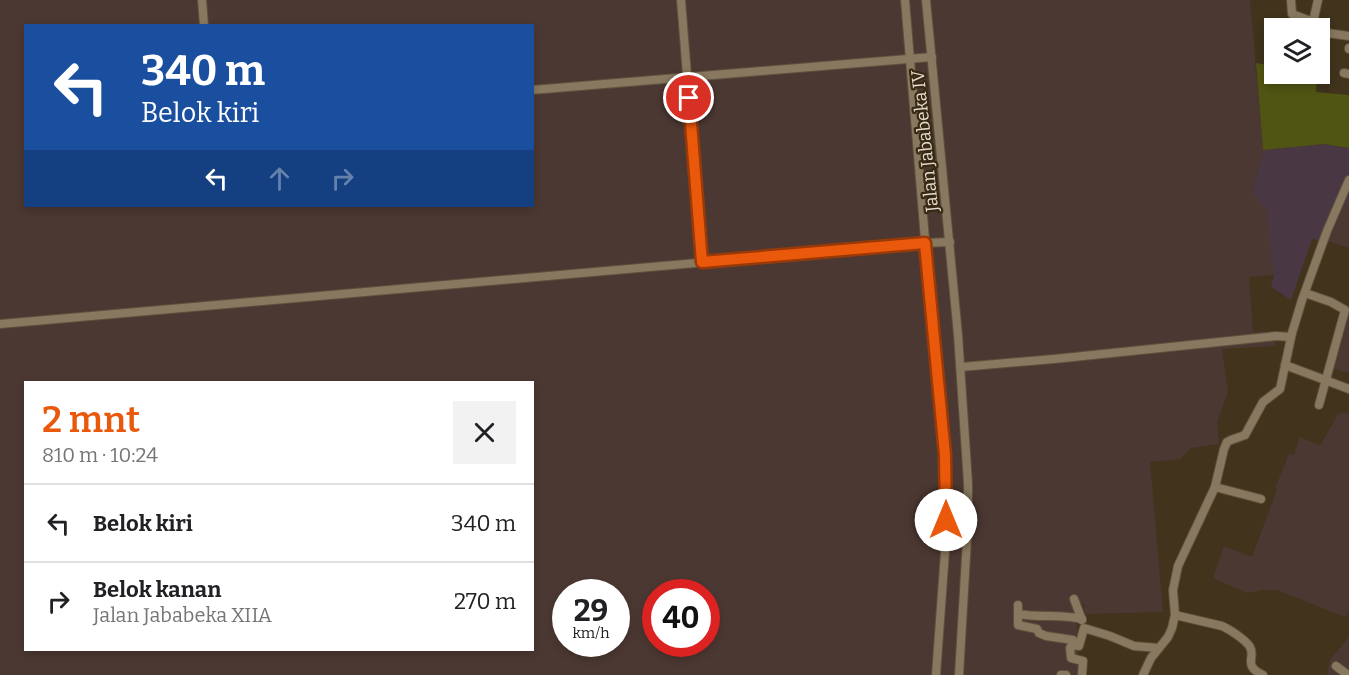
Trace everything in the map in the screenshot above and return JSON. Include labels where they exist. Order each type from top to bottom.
[{"type":"street","points":[[202,0],[204,24]]},
{"type":"street","points":[[681,0],[702,262]]},
{"type":"street","points":[[905,0],[945,455],[945,552],[936,675]]},
{"type":"street","name":"Jalan Jababeka IV","points":[[926,0],[961,367],[969,505],[959,675]]},
{"type":"street","points":[[1292,0],[1292,14],[1300,18]]},
{"type":"street","points":[[1315,18],[1318,0]]},
{"type":"street","points":[[1330,33],[1349,36]]},
{"type":"street","points":[[534,90],[932,57]]},
{"type":"street","points":[[1143,675],[1158,648],[1171,632],[1175,615],[1173,594],[1178,566],[1215,487],[1226,444],[1245,435],[1262,404],[1280,389],[1305,293],[1327,231],[1349,180]]},
{"type":"street","points":[[0,324],[950,242]]},
{"type":"street","points":[[1305,293],[1331,302],[1345,310],[1319,405]]},
{"type":"street","points":[[961,367],[1260,338],[1292,337]]},
{"type":"street","points":[[1286,365],[1349,388]]},
{"type":"street","points":[[1215,487],[1261,499]]},
{"type":"street","points":[[1072,645],[1079,646],[1083,629],[1082,619],[1074,599]]},
{"type":"street","points":[[1082,619],[1040,616],[1018,610],[1019,625],[1037,629],[1039,633],[1046,636],[1073,640],[1070,657],[1083,661],[1082,675]]},
{"type":"street","points":[[1175,615],[1228,629],[1249,645],[1251,664],[1254,670],[1263,675]]},
{"type":"street","points":[[1083,629],[1134,646],[1158,648]]},
{"type":"street","points":[[1336,666],[1348,675]]},
{"type":"street","points":[[1060,675],[1066,675]]},
{"type":"shaded area","points":[[0,0],[1250,0],[1263,150],[1252,193],[1267,211],[1274,275],[1249,277],[1253,332],[1277,331],[1275,346],[1222,349],[1228,392],[1217,422],[1219,444],[1191,448],[1180,459],[1150,462],[1163,612],[1085,614],[1084,604],[1075,603],[1080,675],[0,675]]},
{"type":"shaded area","points":[[1324,144],[1349,148],[1349,206],[1342,204],[1328,241],[1312,239],[1291,300],[1271,287],[1274,275],[1252,193],[1263,150]]},
{"type":"shaded area","points":[[1342,204],[1349,206],[1349,248],[1328,241]]},
{"type":"shaded area","points":[[1349,306],[1349,373],[1330,368]]},
{"type":"shaded area","points":[[1347,412],[1349,414],[1349,610],[1345,617],[1277,590],[1247,593],[1213,578],[1224,546],[1252,557],[1277,490],[1276,486],[1289,454],[1294,455],[1300,437],[1320,446],[1338,414]]},
{"type":"shaded area","points":[[1349,637],[1349,675],[1327,675],[1330,660]]},
{"type":"green space","points":[[1256,63],[1264,64],[1264,84],[1316,84],[1316,92],[1349,95],[1349,148],[1324,144],[1263,150]]},
{"type":"route","points":[[689,98],[702,262],[925,243],[945,455],[946,520]]}]
